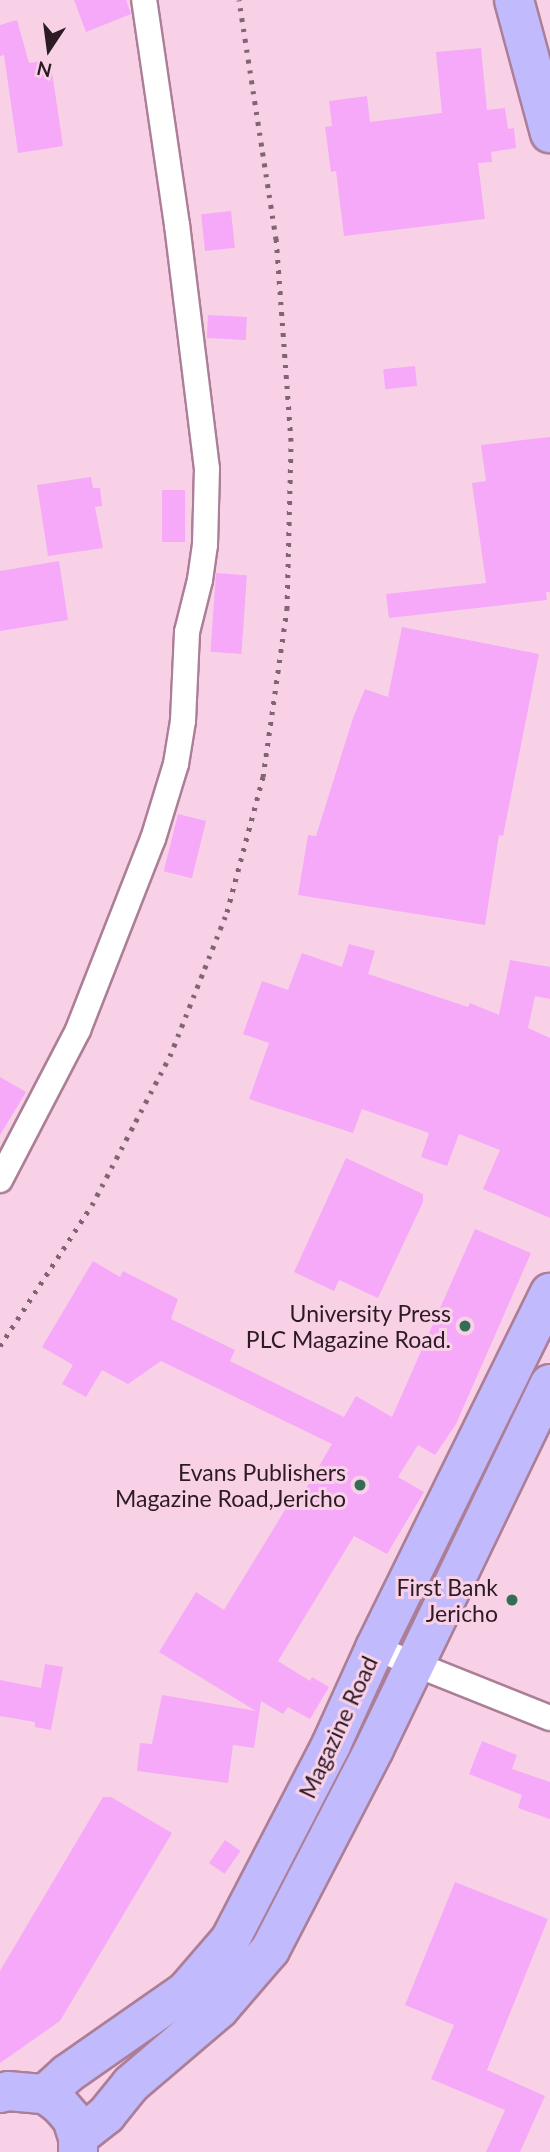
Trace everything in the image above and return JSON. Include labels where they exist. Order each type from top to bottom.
[{"type":"main road","points":[[514,0],[547,111]]},
{"type":"main road","name":"Magazine Road","points":[[45,2094],[67,2074],[186,1991],[230,1940],[325,1757],[375,1648],[550,1293]]},
{"type":"main road","name":"Magazine Road","points":[[78,2144],[131,2084],[219,2010],[270,1950],[310,1877],[550,1384]]},
{"type":"main road","points":[[0,2093],[8,2091],[45,2094],[60,2105],[72,2119],[78,2144]]},
{"type":"street","points":[[0,1180],[78,1030],[153,839],[176,764],[183,721],[187,632],[203,557],[208,500],[207,469],[177,225],[144,0]]},
{"type":"street","points":[[375,1648],[550,1718]]},
{"type":"building","points":[[74,0],[126,0],[131,14],[86,32]]},
{"type":"building","points":[[17,20],[29,63],[42,61],[44,73],[52,72],[63,146],[18,153],[4,55],[0,56],[0,25]]},
{"type":"building","points":[[481,48],[487,110],[505,108],[508,129],[514,128],[516,148],[491,152],[492,162],[478,163],[485,219],[344,236],[336,171],[331,172],[325,127],[332,126],[329,101],[367,96],[370,122],[442,113],[436,52]]},
{"type":"building","points":[[231,211],[235,248],[205,251],[201,214]]},
{"type":"building","points":[[208,315],[247,317],[246,340],[207,338]]},
{"type":"building","points":[[415,366],[417,386],[385,389],[383,369]]},
{"type":"building","points":[[550,437],[550,592],[546,592],[547,600],[389,618],[386,594],[486,583],[472,483],[486,481],[481,445]]},
{"type":"building","points":[[91,477],[93,488],[100,488],[102,506],[95,507],[103,548],[48,556],[37,485]]},
{"type":"building","points":[[162,490],[185,490],[185,542],[162,542]]},
{"type":"building","points":[[59,561],[68,620],[0,631],[0,571]]},
{"type":"building","points":[[216,573],[247,575],[241,654],[210,652]]},
{"type":"building","points":[[402,627],[539,654],[503,836],[499,835],[485,925],[298,895],[308,835],[316,836],[353,718],[365,689],[388,697]]},
{"type":"building","points":[[178,814],[206,821],[192,878],[164,871]]},
{"type":"building","points":[[349,944],[375,951],[368,974],[468,1007],[470,1003],[499,1015],[510,960],[550,967],[550,999],[535,996],[528,1028],[550,1038],[550,1218],[483,1189],[500,1150],[459,1134],[447,1166],[421,1157],[429,1133],[362,1109],[353,1133],[249,1099],[269,1043],[243,1034],[262,981],[288,990],[302,953],[342,967]]},
{"type":"building","points":[[0,1077],[26,1092],[0,1135]]},
{"type":"building","points":[[346,1158],[423,1194],[423,1202],[378,1298],[339,1280],[334,1291],[294,1272]]},
{"type":"building","points":[[475,1229],[531,1253],[456,1424],[435,1455],[418,1445],[398,1477],[424,1492],[387,1554],[354,1536],[278,1661],[310,1681],[312,1677],[329,1687],[310,1719],[288,1707],[283,1714],[261,1701],[254,1748],[233,1745],[228,1783],[137,1771],[140,1743],[152,1744],[162,1695],[256,1711],[159,1652],[196,1592],[224,1610],[288,1505],[294,1509],[332,1444],[161,1361],[128,1384],[102,1370],[86,1397],[62,1384],[73,1365],[42,1347],[93,1261],[120,1277],[123,1271],[178,1299],[171,1319],[235,1350],[230,1361],[344,1417],[356,1396],[392,1417]]},
{"type":"building","points":[[45,1664],[63,1667],[51,1730],[35,1727],[35,1722],[0,1716],[0,1680],[41,1688]]},
{"type":"building","points":[[482,1741],[517,1755],[512,1769],[550,1782],[550,1819],[518,1808],[522,1795],[469,1774]]},
{"type":"building","points":[[103,1797],[111,1797],[172,1833],[60,2021],[0,2063],[0,1971]]},
{"type":"building","points":[[225,1840],[241,1851],[225,1874],[209,1863]]},
{"type":"building","points":[[455,1882],[548,1919],[487,2070],[545,2096],[520,2152],[486,2152],[505,2110],[431,2079],[454,2025],[405,2005]]},
{"type":"railway","points":[[0,1346],[92,1205],[170,1056],[227,912],[263,777],[287,609],[291,441],[276,239],[239,0]]},
{"type":"place","name":"University Press PLC Magazine Road.","points":[[465,1326]]},
{"type":"place","name":"Evans Publishers Magazine Road,Jericho","points":[[360,1485]]},
{"type":"place","name":"First Bank Jericho","points":[[512,1600]]}]
